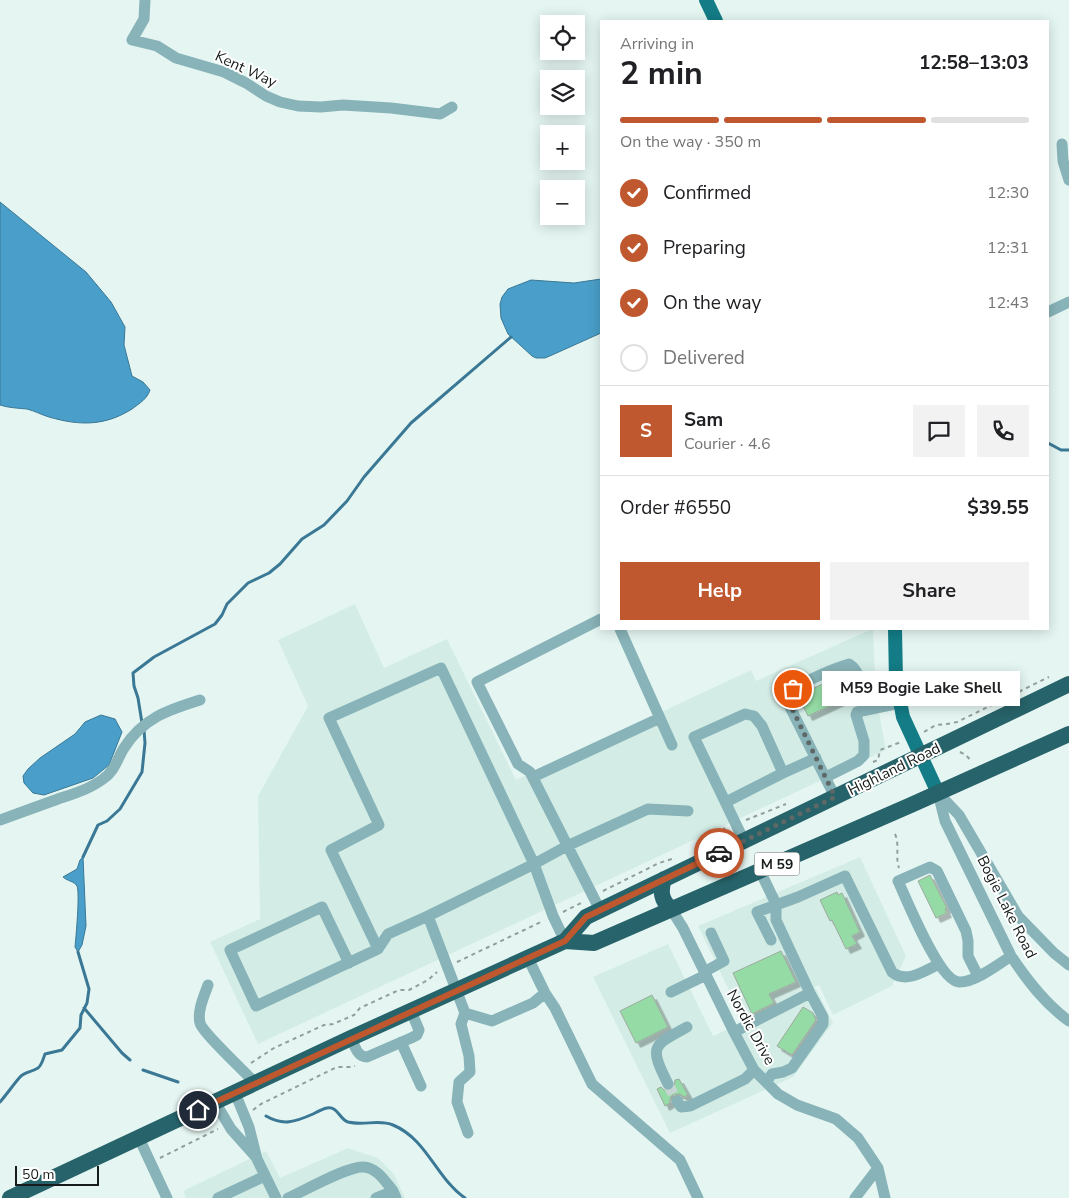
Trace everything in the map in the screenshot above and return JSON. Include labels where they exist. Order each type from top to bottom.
[{"type":"highway","name":"Highland Road","points":[[10,1198],[351,1038],[565,941],[596,904],[664,879],[1069,684]]},
{"type":"highway","name":"Highland Road","points":[[565,941],[594,942],[760,871],[1069,734]]},
{"type":"highway","points":[[664,879],[661,893],[662,899],[671,909]]},
{"type":"main road","points":[[706,0],[716,20]]},
{"type":"main road","name":"Bogie Lake Road","points":[[895,630],[895,671],[900,703],[906,725],[938,793]]},
{"type":"street","name":"Kent Way","points":[[145,0],[144,18],[132,40],[157,46],[176,58],[224,72],[280,102],[298,106],[391,108],[440,114],[452,107]]},
{"type":"street","points":[[1062,144],[1063,161],[1069,180]]},
{"type":"street","points":[[1049,312],[1069,302]]},
{"type":"street","points":[[596,904],[530,772],[518,764],[478,682],[600,620]]},
{"type":"street","points":[[620,630],[672,746]]},
{"type":"street","points":[[835,797],[786,696],[788,692],[835,668],[849,664],[857,671],[866,710]]},
{"type":"street","points":[[378,949],[331,850],[380,825],[329,718],[441,668],[534,864],[553,916],[565,941]]},
{"type":"street","points":[[0,820],[84,790],[104,779],[115,767],[132,735],[148,721],[172,708],[200,700]]},
{"type":"street","points":[[826,777],[862,759],[865,749],[856,715],[857,712],[900,703]]},
{"type":"street","points":[[744,840],[694,737],[745,714],[754,716],[762,726],[783,774]]},
{"type":"street","points":[[532,777],[660,718]]},
{"type":"street","points":[[726,802],[816,758]]},
{"type":"street","name":"Bogie Lake Road","points":[[938,793],[945,821],[1011,956],[1024,975],[1044,998],[1069,1021]]},
{"type":"street","name":"Bogie Lake Road","points":[[938,793],[959,815],[1018,916],[1054,953],[1069,965]]},
{"type":"street","points":[[349,963],[322,907],[230,950],[256,1006],[349,963],[378,949],[388,934],[534,864],[567,846],[648,809],[688,811]]},
{"type":"street","points":[[978,976],[968,956],[966,931],[937,871],[930,868],[901,880],[939,964],[948,977],[956,982],[965,982],[978,976],[1011,956]]},
{"type":"street","points":[[760,871],[776,904],[776,920],[823,1017],[823,1024],[792,1068],[772,1074],[766,1082]]},
{"type":"street","points":[[771,940],[757,912],[846,876],[887,964],[896,976],[904,978],[939,964]]},
{"type":"street","name":"Nordic Drive","points":[[671,909],[683,928],[754,1070],[778,1094],[798,1105],[836,1119],[858,1138],[878,1168]]},
{"type":"street","points":[[428,916],[464,1013],[460,1024],[469,1056],[470,1072],[459,1082],[457,1102],[468,1133]]},
{"type":"street","points":[[671,992],[724,961],[711,932]]},
{"type":"street","points":[[528,958],[592,1084],[680,1160],[698,1198]]},
{"type":"street","points":[[208,985],[201,1004],[200,1023],[208,1035],[255,1083]]},
{"type":"street","points":[[464,1013],[492,1020],[533,1003],[545,993]]},
{"type":"street","points":[[734,1032],[810,993]]},
{"type":"street","points":[[351,1038],[359,1055],[362,1057],[367,1057],[401,1042],[417,1034],[419,1030],[411,1011]]},
{"type":"street","points":[[668,1084],[656,1060],[657,1049],[663,1040],[687,1027]]},
{"type":"street","points":[[401,1042],[421,1086]]},
{"type":"street","points":[[677,1101],[681,1107],[690,1106],[745,1080],[754,1070]]},
{"type":"street","points":[[235,1093],[249,1127],[257,1159],[276,1198]]},
{"type":"street","points":[[215,1102],[239,1140],[257,1159]]},
{"type":"street","points":[[139,1138],[167,1198]]},
{"type":"street","points":[[288,1198],[344,1172],[362,1166],[376,1172],[394,1194],[376,1198]]},
{"type":"street","points":[[855,1198],[878,1168]]},
{"type":"street","points":[[878,1168],[885,1198]]},
{"type":"street","points":[[218,1198],[265,1176]]},
{"type":"path","points":[[934,727],[936,725],[956,722],[1052,676]]},
{"type":"path","points":[[870,763],[878,760],[880,750],[894,746]]},
{"type":"path","points":[[958,750],[973,764]]},
{"type":"path","points":[[717,841],[714,834],[736,823],[792,802]]},
{"type":"path","points":[[895,834],[898,841],[898,865],[901,880]]},
{"type":"path","points":[[242,1069],[274,1048],[324,1024],[332,1024],[354,1015],[360,1008],[399,990],[409,990],[428,980],[434,973],[553,916],[596,904],[607,887],[659,863],[678,857]]},
{"type":"path","points":[[244,1115],[261,1104],[338,1067],[356,1065],[362,1057]]},
{"type":"path","points":[[151,1163],[212,1134],[228,1124]]},
{"type":"shaded area","points":[[355,604],[384,668],[447,639],[516,780],[751,670],[756,681],[873,630],[876,697],[886,750],[258,1044],[210,942],[260,919],[258,796],[308,706],[278,640]]},
{"type":"shaded area","points":[[860,857],[906,956],[892,986],[833,1015],[819,985],[744,1021],[698,926]]},
{"type":"shaded area","points":[[668,944],[713,1036],[816,988],[833,1023],[793,1077],[670,1133],[593,977]]},
{"type":"shaded area","points":[[348,1148],[378,1158],[394,1174],[405,1198],[186,1198],[183,1191],[266,1151],[280,1178]]},
{"type":"water","points":[[0,202],[86,272],[111,302],[125,327],[124,345],[132,376],[143,382],[150,390],[145,398],[132,409],[112,419],[82,423],[60,420],[27,409],[0,405]]},
{"type":"water","points":[[600,279],[600,333],[545,358],[532,356],[508,334],[501,318],[500,304],[502,297],[508,289],[531,280],[574,283]]},
{"type":"water","points":[[101,715],[115,719],[122,732],[109,765],[93,778],[44,795],[33,793],[24,783],[23,776],[28,769],[40,758],[75,734],[85,722]]},
{"type":"water","points":[[83,857],[86,926],[82,945],[78,952],[75,947],[78,890],[74,883],[63,877],[77,869]]},
{"type":"building","points":[[843,674],[853,695],[808,716],[798,696]]},
{"type":"building","points":[[930,875],[947,908],[945,909],[947,913],[936,918],[918,881]]},
{"type":"building","points":[[837,892],[838,895],[842,893],[860,932],[852,936],[857,944],[846,949],[820,900]]},
{"type":"building","points":[[781,951],[796,982],[769,994],[774,1003],[752,1014],[733,973]]},
{"type":"building","points":[[652,995],[668,1027],[636,1043],[620,1011]]},
{"type":"building","points":[[803,1007],[813,1013],[816,1020],[792,1055],[777,1046]]},
{"type":"building","points":[[679,1079],[688,1095],[684,1097],[680,1094],[673,1095],[670,1098],[670,1103],[665,1106],[657,1089],[661,1087],[664,1090],[671,1091],[674,1088],[675,1080]]},
{"type":"waterway","points":[[142,723],[133,673],[154,657],[215,624],[227,604],[248,583],[269,573],[280,564],[302,539],[324,525],[347,501],[364,477],[411,423],[511,337]]},
{"type":"waterway","points":[[1049,444],[1061,450],[1069,450]]},
{"type":"waterway","points":[[83,857],[98,825],[107,821],[120,809],[142,772],[145,743],[144,730]]},
{"type":"waterway","points":[[0,1102],[22,1075],[38,1068],[45,1054],[62,1050],[80,1028],[81,1015],[87,1003],[89,989],[78,952]]},
{"type":"waterway","points":[[84,1008],[130,1060]]},
{"type":"waterway","points":[[143,1070],[178,1082]]},
{"type":"waterway","points":[[266,1116],[278,1121],[289,1122],[323,1109],[331,1108],[348,1122],[388,1123],[393,1125],[405,1131],[415,1140],[446,1180],[465,1198]]},
{"type":"tunnel","points":[[668,1084],[677,1101]]},
{"type":"way so far","points":[[719,853],[835,797],[786,696],[793,689]]},
{"type":"place","name":"M59 Bogie Lake Shell","points":[[793,689]]},
{"type":"route","points":[[198,1110],[565,941],[586,917],[719,853]]}]
